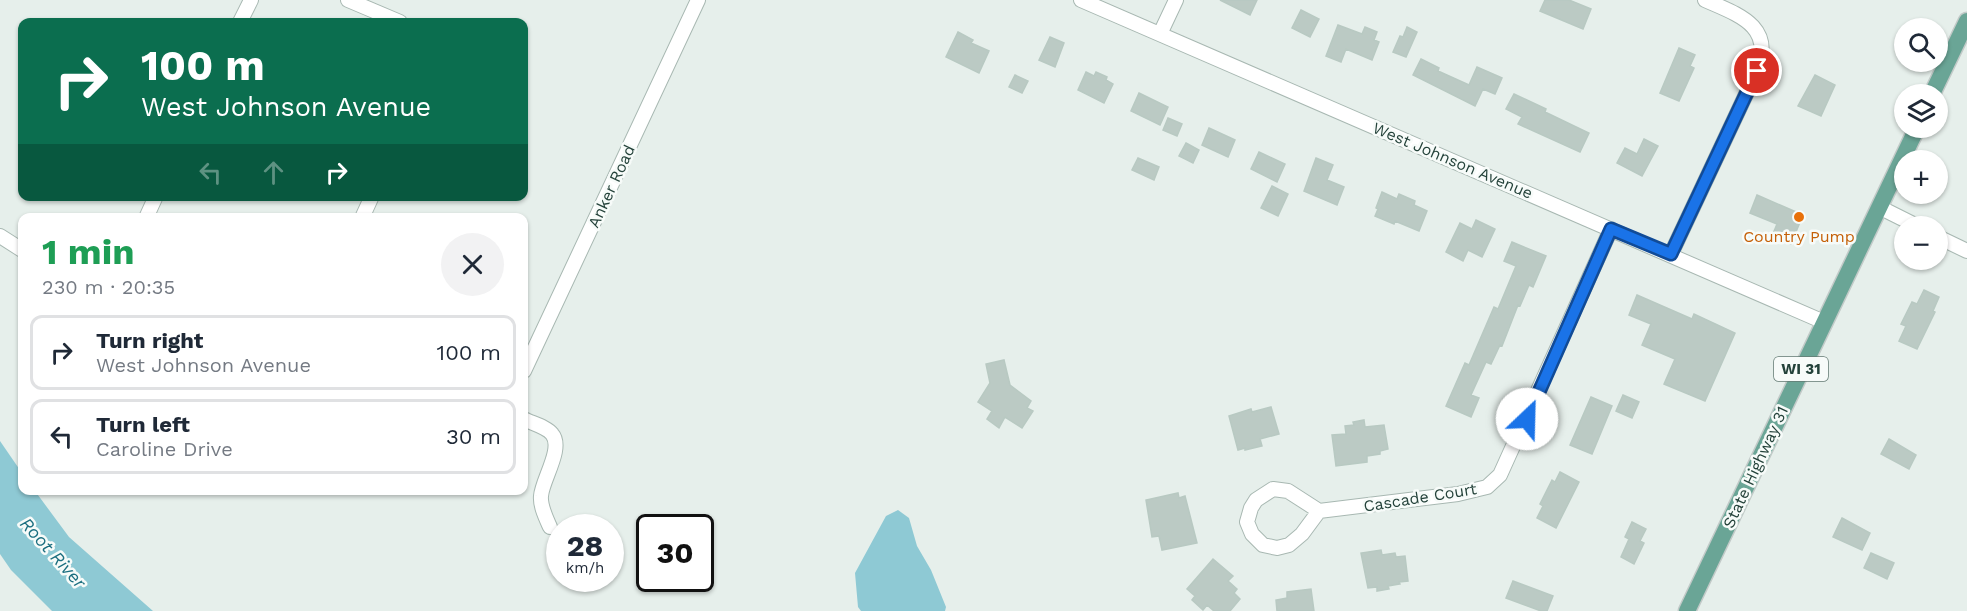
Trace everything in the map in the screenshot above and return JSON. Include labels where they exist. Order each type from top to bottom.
[{"type":"main road","points":[[1937,84],[1967,21]]},
{"type":"main road","name":"State Highway 31","points":[[1687,611],[1912,138]]},
{"type":"street","points":[[242,18],[250,0]]},
{"type":"street","points":[[348,0],[391,18]]},
{"type":"street","name":"Anker Road","points":[[528,362],[698,0]]},
{"type":"street","name":"West Johnson Avenue","points":[[1081,0],[1824,322]]},
{"type":"street","points":[[1160,34],[1176,0]]},
{"type":"street","points":[[1671,254],[1757,71],[1763,47],[1761,39],[1744,19],[1706,0]]},
{"type":"street","points":[[1878,207],[1896,216]]},
{"type":"street","name":"Cascade Court","points":[[1319,511],[1458,494],[1487,487],[1500,475],[1611,229]]},
{"type":"street","points":[[0,236],[18,247]]},
{"type":"street","points":[[1948,242],[1967,251]]},
{"type":"street","points":[[528,421],[552,433],[556,442],[555,453],[540,497],[546,518]]},
{"type":"street","points":[[1273,489],[1288,491],[1319,511],[1296,539],[1277,548],[1263,545],[1252,534],[1248,522],[1251,508],[1256,500],[1273,489]]},
{"type":"water","name":"Root River","points":[[0,441],[18,467],[18,495],[38,495],[69,537],[153,611],[52,611],[11,570],[0,554]]},
{"type":"water","points":[[898,510],[909,518],[917,546],[931,570],[946,607],[945,611],[861,611],[858,607],[855,573],[886,516]]},
{"type":"building","points":[[1220,0],[1257,0],[1250,15]]},
{"type":"building","points":[[1545,0],[1569,0],[1591,9],[1583,29],[1540,11]]},
{"type":"building","points":[[1301,10],[1319,19],[1310,37],[1292,28]]},
{"type":"building","points":[[1338,25],[1362,34],[1365,27],[1377,32],[1374,40],[1379,42],[1372,60],[1346,49],[1341,62],[1326,56]]},
{"type":"building","points":[[1407,27],[1417,32],[1406,57],[1393,52]]},
{"type":"building","points":[[958,32],[973,40],[971,43],[989,51],[979,73],[946,57]]},
{"type":"building","points":[[1050,37],[1064,43],[1055,67],[1039,60]]},
{"type":"building","points":[[1679,48],[1695,55],[1690,66],[1694,68],[1679,101],[1660,93]]},
{"type":"building","points":[[1421,59],[1439,68],[1438,71],[1469,85],[1477,67],[1502,78],[1495,94],[1483,89],[1475,106],[1413,75]]},
{"type":"building","points":[[1086,72],[1094,76],[1096,72],[1107,77],[1106,80],[1113,84],[1104,103],[1078,90]]},
{"type":"building","points":[[1015,75],[1028,81],[1022,93],[1009,87]]},
{"type":"building","points":[[1815,75],[1835,85],[1821,116],[1798,106]]},
{"type":"building","points":[[1139,93],[1168,107],[1160,125],[1131,111]]},
{"type":"building","points":[[1514,94],[1589,133],[1580,152],[1518,124],[1522,117],[1506,109]]},
{"type":"building","points":[[1168,118],[1182,124],[1177,136],[1163,130]]},
{"type":"building","points":[[1209,128],[1235,140],[1228,157],[1202,145]]},
{"type":"building","points":[[1644,139],[1658,146],[1642,176],[1617,163],[1625,148],[1637,154]]},
{"type":"building","points":[[1186,143],[1199,150],[1193,163],[1179,156]]},
{"type":"building","points":[[1259,152],[1285,164],[1277,182],[1251,169]]},
{"type":"building","points":[[1138,158],[1159,167],[1154,180],[1132,170]]},
{"type":"building","points":[[1316,158],[1333,165],[1327,180],[1344,187],[1337,205],[1304,191]]},
{"type":"building","points":[[1272,186],[1288,194],[1278,216],[1261,208]]},
{"type":"building","points":[[1382,192],[1397,199],[1399,194],[1415,201],[1414,205],[1427,211],[1419,231],[1375,216]]},
{"type":"building","points":[[1757,195],[1803,215],[1791,244],[1772,236],[1777,224],[1750,213]]},
{"type":"building","points":[[1476,220],[1495,229],[1482,257],[1468,250],[1463,261],[1446,252],[1460,223],[1472,229]]},
{"type":"building","points":[[1512,242],[1546,256],[1533,287],[1529,285],[1520,306],[1518,305],[1502,346],[1500,345],[1491,364],[1486,362],[1471,395],[1479,398],[1471,417],[1446,406],[1465,363],[1469,365],[1494,307],[1498,309],[1516,266],[1504,261]]},
{"type":"building","points":[[1924,290],[1939,297],[1933,311],[1935,312],[1917,349],[1899,341],[1906,326],[1901,324],[1912,302],[1917,304]]},
{"type":"building","points":[[1637,295],[1692,319],[1694,314],[1735,333],[1705,401],[1664,384],[1675,359],[1642,345],[1651,324],[1629,315]]},
{"type":"building","points":[[1004,360],[1010,385],[1031,401],[1027,408],[1033,411],[1022,428],[1005,417],[999,428],[987,419],[992,411],[978,402],[990,383],[986,364]]},
{"type":"building","points":[[1623,395],[1639,402],[1632,418],[1616,411]]},
{"type":"building","points":[[1591,397],[1612,406],[1592,454],[1570,445]]},
{"type":"building","points":[[1271,407],[1279,434],[1260,439],[1262,446],[1238,450],[1229,416],[1251,409],[1252,412]]},
{"type":"building","points":[[1364,420],[1365,427],[1384,425],[1388,449],[1380,451],[1380,454],[1367,456],[1367,462],[1336,466],[1332,435],[1346,434],[1345,426]]},
{"type":"building","points":[[1889,439],[1916,455],[1909,469],[1881,454]]},
{"type":"building","points":[[1560,472],[1579,482],[1556,528],[1537,518],[1543,506],[1540,504],[1552,480],[1555,482]]},
{"type":"building","points":[[1178,493],[1179,498],[1185,496],[1197,543],[1162,550],[1159,536],[1152,537],[1146,500]]},
{"type":"building","points":[[1842,518],[1870,533],[1862,550],[1833,537]]},
{"type":"building","points":[[1632,522],[1646,529],[1640,541],[1644,543],[1634,564],[1621,557],[1629,539],[1625,537]]},
{"type":"building","points":[[1381,550],[1382,555],[1395,553],[1396,557],[1405,556],[1408,581],[1399,582],[1400,584],[1388,586],[1389,589],[1377,591],[1377,587],[1368,588],[1361,553]]},
{"type":"building","points":[[1871,553],[1894,563],[1887,579],[1864,568]]},
{"type":"building","points":[[1213,559],[1233,576],[1228,581],[1237,589],[1234,593],[1240,599],[1230,611],[1214,611],[1207,605],[1203,610],[1192,600],[1195,596],[1187,589]]},
{"type":"building","points":[[1513,581],[1553,596],[1547,611],[1541,611],[1506,598]]},
{"type":"building","points":[[1311,589],[1314,611],[1277,611],[1276,600],[1287,598],[1287,592]]},
{"type":"place","name":"Country Pump","points":[[1799,217]]},
{"type":"route","points":[[1527,419],[1611,229],[1671,254],[1757,71]]}]
